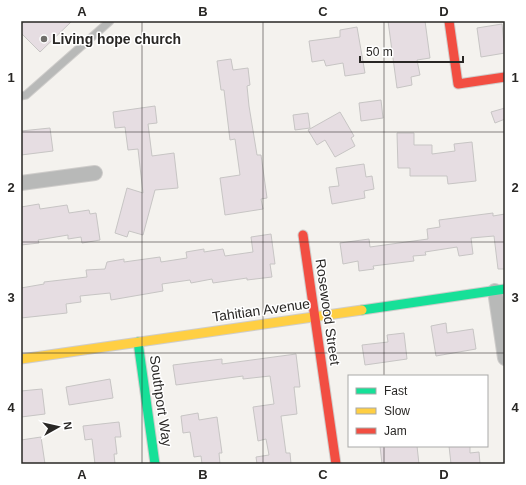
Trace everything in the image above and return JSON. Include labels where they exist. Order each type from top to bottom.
[{"type":"street","points":[[449,21],[458,84],[505,77]]},
{"type":"street","points":[[21,183],[96,173]]},
{"type":"street","name":"Rosewood Street","points":[[303,235],[336,464]]},
{"type":"street","points":[[500,290],[505,358]]},
{"type":"street","name":"Tahitian Avenue","points":[[21,359],[500,290]]},
{"type":"street","name":"Southport Way","points":[[138,342],[155,464]]},
{"type":"lane","points":[[21,96],[26,95],[110,21]]},
{"type":"building","points":[[25,21],[72,21],[40,52],[21,33],[21,25]]},
{"type":"building","points":[[388,21],[425,21],[430,58],[417,60],[420,75],[411,77],[412,85],[397,88]]},
{"type":"building","points":[[502,24],[505,53],[481,57],[477,28]]},
{"type":"building","points":[[357,27],[365,73],[345,76],[343,63],[326,66],[324,60],[312,62],[309,41],[340,37],[340,30]]},
{"type":"building","points":[[231,59],[233,70],[248,68],[250,85],[247,86],[249,106],[257,155],[261,155],[267,198],[261,199],[263,209],[225,215],[220,178],[240,175],[235,139],[230,140],[224,90],[221,90],[217,61]]},
{"type":"building","points":[[381,100],[383,118],[361,121],[359,103]]},
{"type":"building","points":[[155,106],[157,123],[148,124],[152,156],[174,153],[178,188],[155,190],[143,235],[129,231],[127,237],[115,233],[127,188],[143,193],[138,149],[128,150],[125,127],[115,128],[113,112]]},
{"type":"building","points":[[505,108],[505,119],[495,123],[491,112]]},
{"type":"building","points":[[340,112],[354,136],[351,138],[355,146],[335,157],[325,140],[317,145],[308,130]]},
{"type":"building","points":[[308,113],[310,128],[295,130],[293,115]]},
{"type":"building","points":[[50,128],[53,151],[21,155],[21,131]]},
{"type":"building","points":[[397,133],[414,133],[414,145],[432,145],[432,154],[455,151],[454,144],[472,142],[476,181],[448,184],[447,176],[410,176],[410,168],[398,168]]},
{"type":"building","points":[[364,164],[366,177],[372,176],[374,189],[364,191],[365,198],[332,204],[329,187],[339,186],[336,168]]},
{"type":"building","points":[[39,204],[40,209],[67,205],[69,213],[89,210],[90,214],[96,213],[100,240],[82,243],[81,237],[68,239],[68,235],[38,240],[39,243],[21,245],[21,207]]},
{"type":"building","points":[[493,213],[493,216],[505,214],[505,269],[498,269],[494,236],[471,238],[473,254],[459,256],[457,247],[425,252],[426,255],[413,256],[414,261],[373,266],[374,269],[359,271],[358,261],[343,264],[340,243],[369,239],[370,247],[428,239],[427,229],[440,227],[439,220]]},
{"type":"building","points":[[271,234],[275,264],[270,264],[272,277],[247,280],[247,278],[213,283],[212,279],[191,283],[190,280],[162,284],[163,291],[111,300],[110,293],[80,296],[81,302],[66,304],[67,313],[21,318],[21,288],[44,284],[44,282],[87,277],[86,270],[105,269],[107,262],[124,259],[124,262],[160,257],[161,262],[187,258],[186,252],[204,249],[204,252],[223,249],[225,256],[253,252],[251,237]]},
{"type":"building","points":[[446,323],[447,333],[473,329],[476,349],[436,356],[431,326]]},
{"type":"building","points":[[404,333],[407,359],[365,365],[362,345],[388,342],[387,335]]},
{"type":"building","points":[[296,354],[300,387],[294,387],[297,414],[281,416],[286,453],[290,453],[291,464],[257,464],[256,457],[269,455],[266,439],[258,441],[253,407],[274,404],[270,376],[243,379],[243,376],[176,385],[173,365],[222,359],[222,364]]},
{"type":"building","points":[[110,379],[113,398],[69,405],[66,387]]},
{"type":"building","points":[[42,389],[45,414],[21,417],[21,391]]},
{"type":"building","points":[[198,413],[199,420],[217,417],[222,453],[219,453],[220,464],[202,464],[201,456],[194,457],[190,432],[183,433],[181,416]]},
{"type":"building","points":[[119,422],[121,437],[115,437],[117,454],[114,454],[115,464],[95,464],[92,439],[85,440],[83,426]]},
{"type":"building","points":[[41,437],[45,464],[21,464],[21,440]]},
{"type":"building","points":[[380,447],[417,447],[419,464],[382,464]]},
{"type":"building","points":[[449,447],[470,447],[470,453],[479,452],[480,464],[451,464]]},
{"type":"traffic: fast","points":[[362,310],[505,289]]},
{"type":"traffic: fast","points":[[138,342],[155,464]]},
{"type":"traffic: slow","points":[[21,359],[362,310]]},
{"type":"traffic: jam","points":[[449,21],[458,84],[505,77]]},
{"type":"traffic: jam","points":[[303,235],[336,464]]},
{"type":"place","name":"Living hope church","points":[[44,39]]}]
